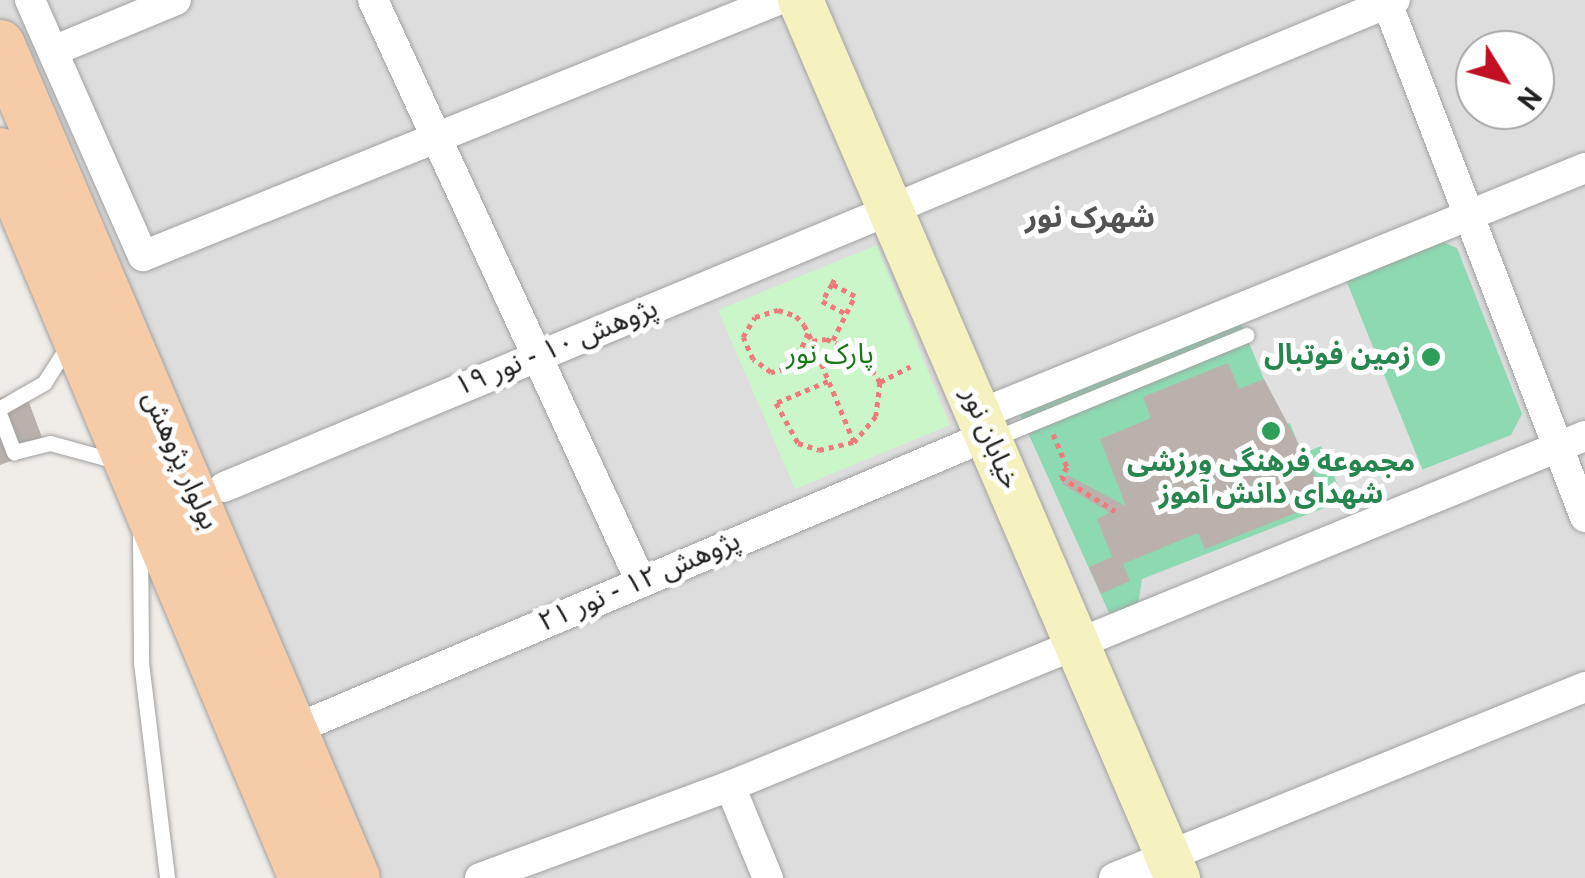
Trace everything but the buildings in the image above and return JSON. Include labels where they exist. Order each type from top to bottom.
[{"type":"main road","name":"خیابان نور","points":[[800,0],[1172,867]]},
{"type":"main road","name":"بولوار پژوهش","points":[[0,45],[355,878]]},
{"type":"main road","name":"بولوار پژوهش","points":[[0,153],[304,878]]},
{"type":"street","points":[[30,0],[143,256],[778,0]]},
{"type":"street","points":[[53,51],[176,0]]},
{"type":"street","points":[[373,0],[641,582]]},
{"type":"street","points":[[1390,1],[1469,215],[1572,442],[1585,517]]},
{"type":"street","name":"پژوهش ۱۰ - نور ۱۹","points":[[224,487],[1390,1]]},
{"type":"street","name":"پژوهش ۱۲ - نور ۲۱","points":[[293,730],[641,582],[1469,215],[1585,168]]},
{"type":"street","points":[[480,878],[730,786],[1572,442]]},
{"type":"street","points":[[1114,878],[1172,867],[1585,687]]},
{"type":"street","points":[[730,786],[768,878]]},
{"type":"lane","points":[[0,408],[44,383],[68,348],[74,326]]},
{"type":"lane","points":[[985,430],[1046,418],[1246,335]]},
{"type":"lane","points":[[0,416],[14,452],[50,443],[99,452],[139,484],[142,662],[166,878]]},
{"type":"path","points":[[834,340],[855,296],[834,281],[822,301],[846,314]]},
{"type":"path","points":[[808,333],[794,366],[771,372],[753,359],[743,337],[765,310],[787,312],[808,333],[854,442]]},
{"type":"path","points":[[812,341],[834,340],[861,353],[880,382],[876,416],[854,442],[819,450],[798,443],[776,403],[828,381]]},
{"type":"path","points":[[880,382],[910,367]]},
{"type":"path","points":[[1046,418],[1067,467],[1061,477],[1115,511]]},
{"type":"shaded area","points":[[0,0],[1585,0],[1585,878],[356,878],[0,47]]},
{"type":"shaded area","points":[[1346,280],[1423,471],[1345,502],[1321,446],[1302,454],[1290,423],[1283,426],[1241,323]]},
{"type":"green space","name":"مجموعه فرهنگی ورزشی شهدای دانش آموز","points":[[1440,241],[1457,248],[1522,414],[1511,435],[1142,579],[1138,605],[1110,615],[1020,415]]},
{"type":"green space","name":"پارک نور","points":[[877,245],[950,425],[795,489],[718,310]]},
{"type":"place","name":"زمین فوتبال","points":[[1431,357]]},
{"type":"place","name":"مجموعه فرهنگی ورزشی شهدای دانش آموز","points":[[1271,431]]},
{"type":"district","name":"شهرک نور","points":[[1090,220]]}]
